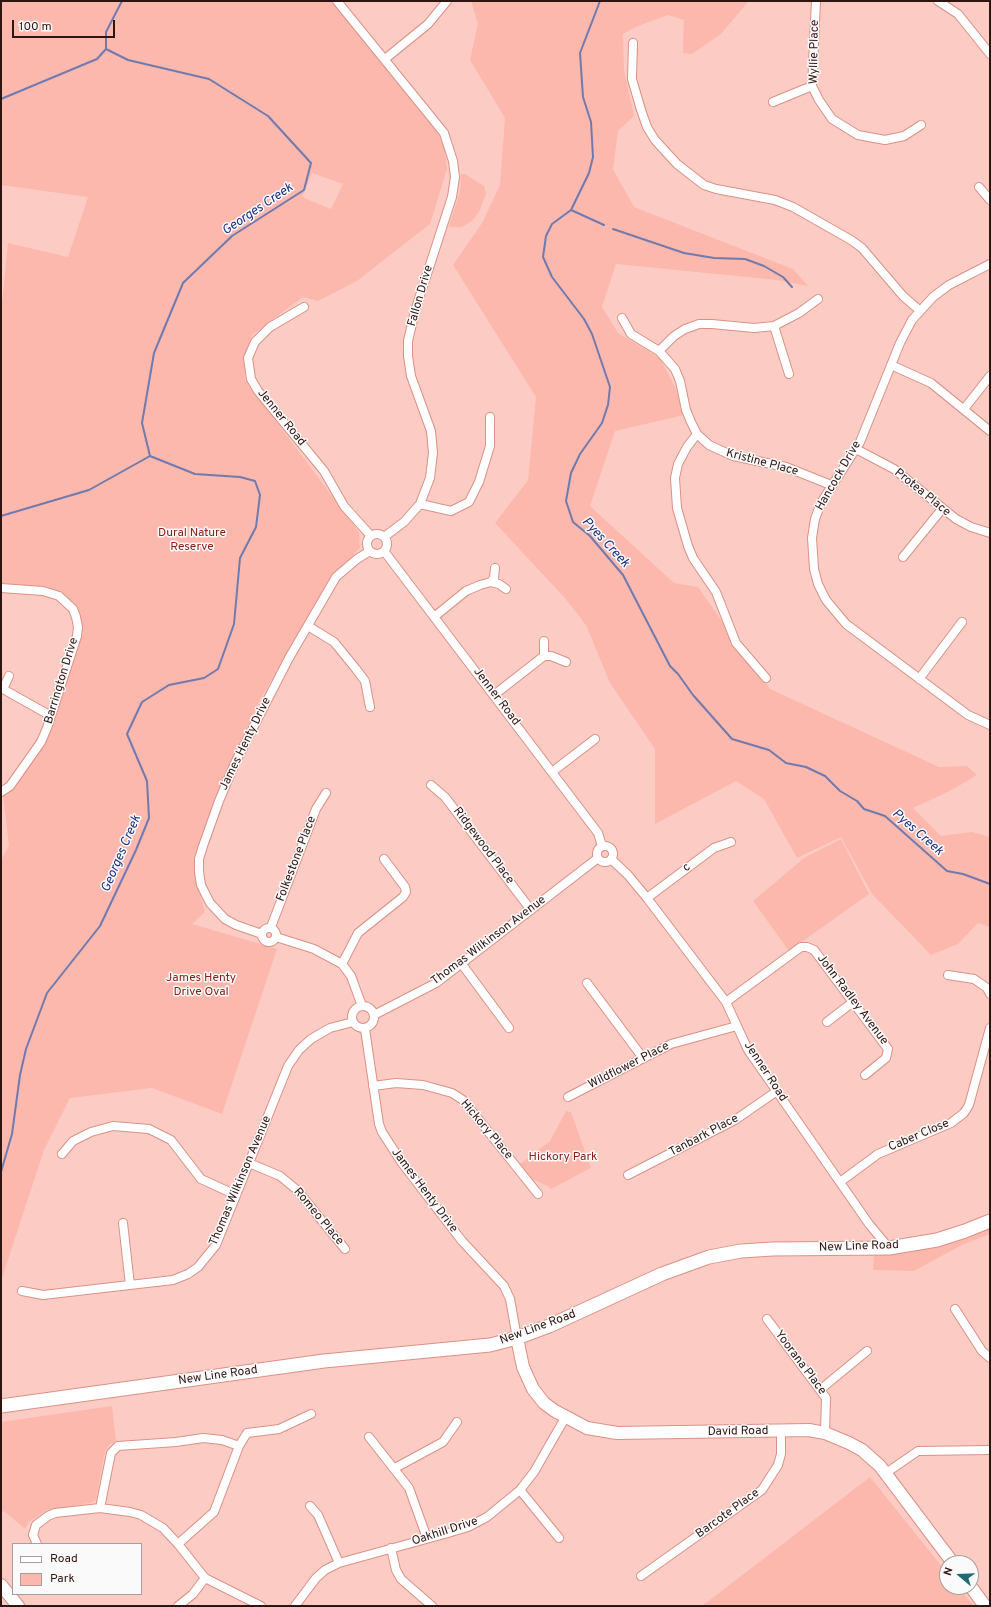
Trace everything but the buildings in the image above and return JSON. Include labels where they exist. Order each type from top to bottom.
[{"type":"main road","name":"New Line Road","points":[[1,1406],[324,1361],[490,1345],[517,1338],[593,1307],[662,1274],[709,1257],[741,1251],[773,1249],[889,1248],[937,1240],[990,1221]]},
{"type":"street","name":"Fallon Drive","points":[[337,1],[444,133],[453,161],[455,177],[452,197],[415,311],[408,341],[408,356],[411,376],[431,431],[433,453],[430,478],[420,504],[404,522],[384,537]]},
{"type":"street","points":[[385,59],[428,24],[447,1]]},
{"type":"street","name":"Wyllie Place","points":[[816,1],[812,86],[819,100],[832,119],[858,135],[886,140],[904,136],[921,125]]},
{"type":"street","points":[[938,1],[958,14],[990,54]]},
{"type":"street","points":[[633,43],[632,79],[647,127],[655,140],[677,164],[704,185],[716,189],[775,200],[793,207],[851,240],[862,248],[903,296],[919,310]]},
{"type":"street","points":[[773,102],[812,86]]},
{"type":"street","points":[[979,187],[990,200]]},
{"type":"street","name":"Hancock Drive","points":[[990,264],[949,286],[933,297],[919,310],[906,329],[856,449],[831,485],[815,519],[812,538],[814,569],[818,584],[835,612],[846,624],[968,715],[990,725]]},
{"type":"street","points":[[659,351],[674,336],[685,329],[699,324],[754,328],[774,326],[799,313],[818,298]]},
{"type":"street","name":"Jenner Road","points":[[304,307],[270,327],[255,342],[248,358],[251,379],[258,391],[324,470],[344,506],[371,536]]},
{"type":"street","name":"Kristine Place","points":[[622,318],[631,334],[659,351],[675,369],[680,381],[686,410],[697,434],[709,445],[721,452],[733,456],[786,467],[831,485]]},
{"type":"street","points":[[774,326],[788,374]]},
{"type":"street","points":[[892,365],[931,383],[990,431]]},
{"type":"street","points":[[964,409],[990,376]]},
{"type":"street","points":[[420,504],[451,511],[469,502],[480,482],[490,446],[490,417]]},
{"type":"street","points":[[697,434],[687,447],[678,464],[675,478],[677,508],[686,541],[693,558],[716,592],[736,643],[766,678]]},
{"type":"street","name":"Protea Place","points":[[856,449],[894,469],[942,509],[971,527],[990,533]]},
{"type":"street","points":[[902,557],[942,509]]},
{"type":"street","points":[[379,534],[384,537],[387,546],[384,551],[378,554],[370,551],[367,546],[371,536],[379,534]]},
{"type":"street","name":"James Henty Drive","points":[[262,934],[236,925],[216,912],[201,885],[199,859],[219,801],[235,763],[263,706],[336,577],[357,559],[370,551]]},
{"type":"street","name":"Jenner Road","points":[[384,551],[598,834],[602,846]]},
{"type":"street","points":[[491,582],[494,578],[495,568]]},
{"type":"street","points":[[434,617],[466,591],[491,582],[499,584],[506,589]]},
{"type":"street","name":"Barrington Drive","points":[[1,588],[43,591],[59,596],[67,602],[76,617],[77,636],[41,742],[10,786],[1,792]]},
{"type":"street","points":[[920,679],[962,622]]},
{"type":"street","points":[[308,626],[334,642],[356,669],[364,682],[370,707]]},
{"type":"street","points":[[544,641],[544,656]]},
{"type":"street","points":[[494,695],[544,656],[551,656],[566,662]]},
{"type":"street","points":[[9,676],[2,688],[51,716]]},
{"type":"street","points":[[552,772],[596,739]]},
{"type":"street","name":"Ridgewood Place","points":[[431,786],[446,797],[531,910]]},
{"type":"street","name":"Folkestone Place","points":[[271,927],[316,809],[326,793]]},
{"type":"street","name":"c","points":[[647,898],[714,848],[731,842]]},
{"type":"street","points":[[602,846],[607,846],[611,849],[613,854],[611,859],[604,862],[598,858],[597,853],[602,846]]},
{"type":"street","name":"Thomas Wilkinson Avenue","points":[[374,1015],[436,983],[598,858]]},
{"type":"street","points":[[342,964],[358,933],[403,897],[406,892],[405,887],[384,859]]},
{"type":"street","name":"Jenner Road","points":[[611,859],[628,875],[647,898],[726,1002],[748,1050],[869,1224],[889,1248]]},
{"type":"street","points":[[271,927],[275,930],[276,937],[271,942],[267,942],[263,939],[262,934],[265,928],[271,927]]},
{"type":"street","points":[[276,937],[314,949],[330,956],[342,964],[351,976],[362,1006]]},
{"type":"street","name":"John Radley Avenue","points":[[726,1002],[801,947],[807,947],[814,950],[888,1049],[886,1058],[865,1075]]},
{"type":"street","points":[[461,963],[509,1028]]},
{"type":"street","points":[[948,974],[974,979],[987,988],[990,994]]},
{"type":"street","points":[[587,983],[643,1058]]},
{"type":"street","points":[[827,1022],[853,1002]]},
{"type":"street","points":[[362,1006],[368,1007],[374,1015],[372,1025],[365,1029],[358,1027],[353,1022],[354,1012],[362,1006]]},
{"type":"street","name":"Thomas Wilkinson Avenue","points":[[22,1291],[43,1295],[173,1280],[188,1274],[198,1267],[216,1245],[288,1066],[299,1050],[311,1039],[330,1028],[353,1022]]},
{"type":"street","name":"Wildflower Place","points":[[568,1097],[671,1044],[737,1026]]},
{"type":"street","name":"Caber Close","points":[[840,1182],[878,1154],[951,1123],[964,1113],[969,1105],[990,1028]]},
{"type":"street","name":"James Henty Drive","points":[[365,1029],[379,1124],[386,1141],[462,1241],[504,1286],[510,1299],[517,1338]]},
{"type":"street","name":"Hickory Place","points":[[373,1086],[396,1083],[423,1085],[452,1093],[463,1100],[538,1194]]},
{"type":"street","name":"Tanbark Place","points":[[628,1176],[735,1120],[777,1091]]},
{"type":"street","points":[[62,1154],[73,1142],[91,1132],[113,1126],[149,1129],[171,1140],[201,1179],[236,1195]]},
{"type":"street","name":"Romeo Place","points":[[249,1163],[280,1176],[297,1190],[345,1249]]},
{"type":"street","points":[[123,1223],[130,1285]]},
{"type":"street","points":[[955,1310],[982,1351],[990,1358]]},
{"type":"street","name":"Yoorana Place","points":[[767,1319],[821,1389],[826,1398],[825,1432]]},
{"type":"street","name":"David Road","points":[[517,1338],[523,1367],[533,1390],[544,1403],[565,1418],[587,1428],[607,1433],[810,1430],[825,1432],[862,1450],[886,1474],[947,1555]]},
{"type":"street","points":[[821,1389],[867,1351]]},
{"type":"street","points":[[178,1544],[214,1512],[239,1446],[247,1432],[279,1429],[311,1414]]},
{"type":"street","name":"Oakhill Drive","points":[[295,1606],[316,1578],[325,1570],[339,1563],[468,1527],[487,1517],[520,1490],[545,1455],[565,1418]]},
{"type":"street","points":[[394,1468],[443,1442],[457,1422]]},
{"type":"street","name":"Barcote Place","points":[[641,1576],[762,1490],[778,1465],[781,1454],[781,1431]]},
{"type":"street","points":[[369,1437],[409,1488],[427,1538]]},
{"type":"street","points":[[100,1508],[110,1453],[118,1446],[176,1442],[203,1438],[222,1440],[239,1446]]},
{"type":"street","points":[[886,1474],[918,1450],[990,1450]]},
{"type":"street","points":[[520,1490],[559,1538]]},
{"type":"street","points":[[310,1506],[318,1515],[339,1563]]},
{"type":"street","points":[[36,1543],[34,1539],[33,1530],[36,1525],[48,1516],[55,1513],[109,1508],[141,1515],[163,1528],[205,1578],[261,1606]]},
{"type":"street","points":[[391,1548],[396,1570],[401,1579],[432,1606]]},
{"type":"street","points":[[178,1606],[193,1594],[205,1578]]},
{"type":"street","points":[[1,1585],[18,1606]]},
{"type":"street","points":[[977,1595],[985,1606]]},
{"type":"green space","points":[[1,1],[333,1],[443,136],[447,169],[430,224],[357,281],[318,301],[303,297],[252,335],[244,359],[245,380],[359,532],[360,548],[328,582],[260,700],[220,789],[199,846],[195,876],[205,912],[192,924],[277,949],[222,1114],[152,1088],[70,1098],[44,1150],[1,1281],[1,860],[9,846],[3,794],[41,749],[81,636],[82,624],[73,602],[61,592],[47,587],[1,583],[1,314],[8,243],[68,257],[88,197],[1,185]],"holes":[[[312,173],[343,184],[331,209],[302,197]]]},
{"type":"green space","points":[[471,1],[747,1],[747,3],[721,34],[692,54],[683,53],[684,20],[668,15],[638,26],[623,34],[624,70],[634,116],[618,131],[613,169],[634,207],[793,269],[808,286],[777,280],[616,264],[602,307],[618,333],[660,358],[675,387],[684,415],[615,431],[590,506],[674,583],[698,587],[770,689],[939,767],[967,766],[977,775],[952,790],[913,808],[941,836],[972,832],[990,837],[990,927],[978,923],[958,944],[931,955],[872,894],[841,837],[797,858],[764,799],[736,781],[655,824],[655,749],[610,683],[586,625],[564,597],[495,523],[528,480],[536,397],[453,265],[482,223],[500,185],[505,118],[470,60],[478,24]]},
{"type":"green space","points":[[461,174],[465,174],[484,186],[486,194],[479,212],[472,221],[462,227],[449,227],[460,191]]},
{"type":"green space","points":[[841,839],[869,894],[789,951],[753,901],[804,858]]},
{"type":"green space","name":"Hickory Park","points":[[566,1111],[571,1112],[591,1168],[551,1189],[548,1186],[530,1178],[519,1165],[550,1141]]},
{"type":"green space","points":[[990,1227],[990,1234],[962,1245],[914,1271],[873,1270],[874,1255]]},
{"type":"green space","points":[[112,1406],[116,1442],[110,1444],[105,1451],[96,1500],[90,1503],[47,1510],[29,1522],[25,1529],[4,1511],[1,1513],[1,1422]]},
{"type":"green space","points":[[870,1477],[939,1563],[939,1595],[965,1595],[974,1606],[702,1606]]},
{"type":"waterway","name":"Georges Creek","points":[[1,1172],[12,1134],[20,1075],[26,1049],[47,993],[100,926],[136,850],[149,818],[147,781],[127,734],[142,702],[169,685],[204,678],[218,669],[234,624],[240,558],[256,527],[260,495],[255,481],[240,477],[195,474],[150,456],[142,423],[154,353],[183,283],[232,236],[304,190],[311,163],[268,116],[209,79],[128,60],[106,49],[106,32],[122,1]]},
{"type":"waterway","name":"Pyes Creek","points":[[600,1],[580,53],[583,97],[591,122],[593,157],[589,173],[571,210],[552,224],[546,236],[543,257],[552,277],[584,319],[592,334],[610,387],[608,405],[602,423],[580,454],[571,473],[566,501],[573,522],[590,536],[623,575],[670,666],[678,674],[693,695],[732,739],[769,750],[786,763],[806,767],[825,776],[840,791],[857,801],[864,809],[885,816],[947,871],[963,874],[990,884]]},
{"type":"waterway","points":[[1,99],[97,59],[106,49]]},
{"type":"waterway","points":[[571,210],[604,225]]},
{"type":"waterway","points":[[613,229],[684,253],[714,258],[745,259],[764,266],[783,277],[792,287]]},
{"type":"waterway","points":[[1,516],[89,490],[150,456]]},
{"type":"park label","name":"Dural Nature Reserve","points":[[192,541]]},
{"type":"park label","name":"James Henty Drive Oval","points":[[201,986]]}]
